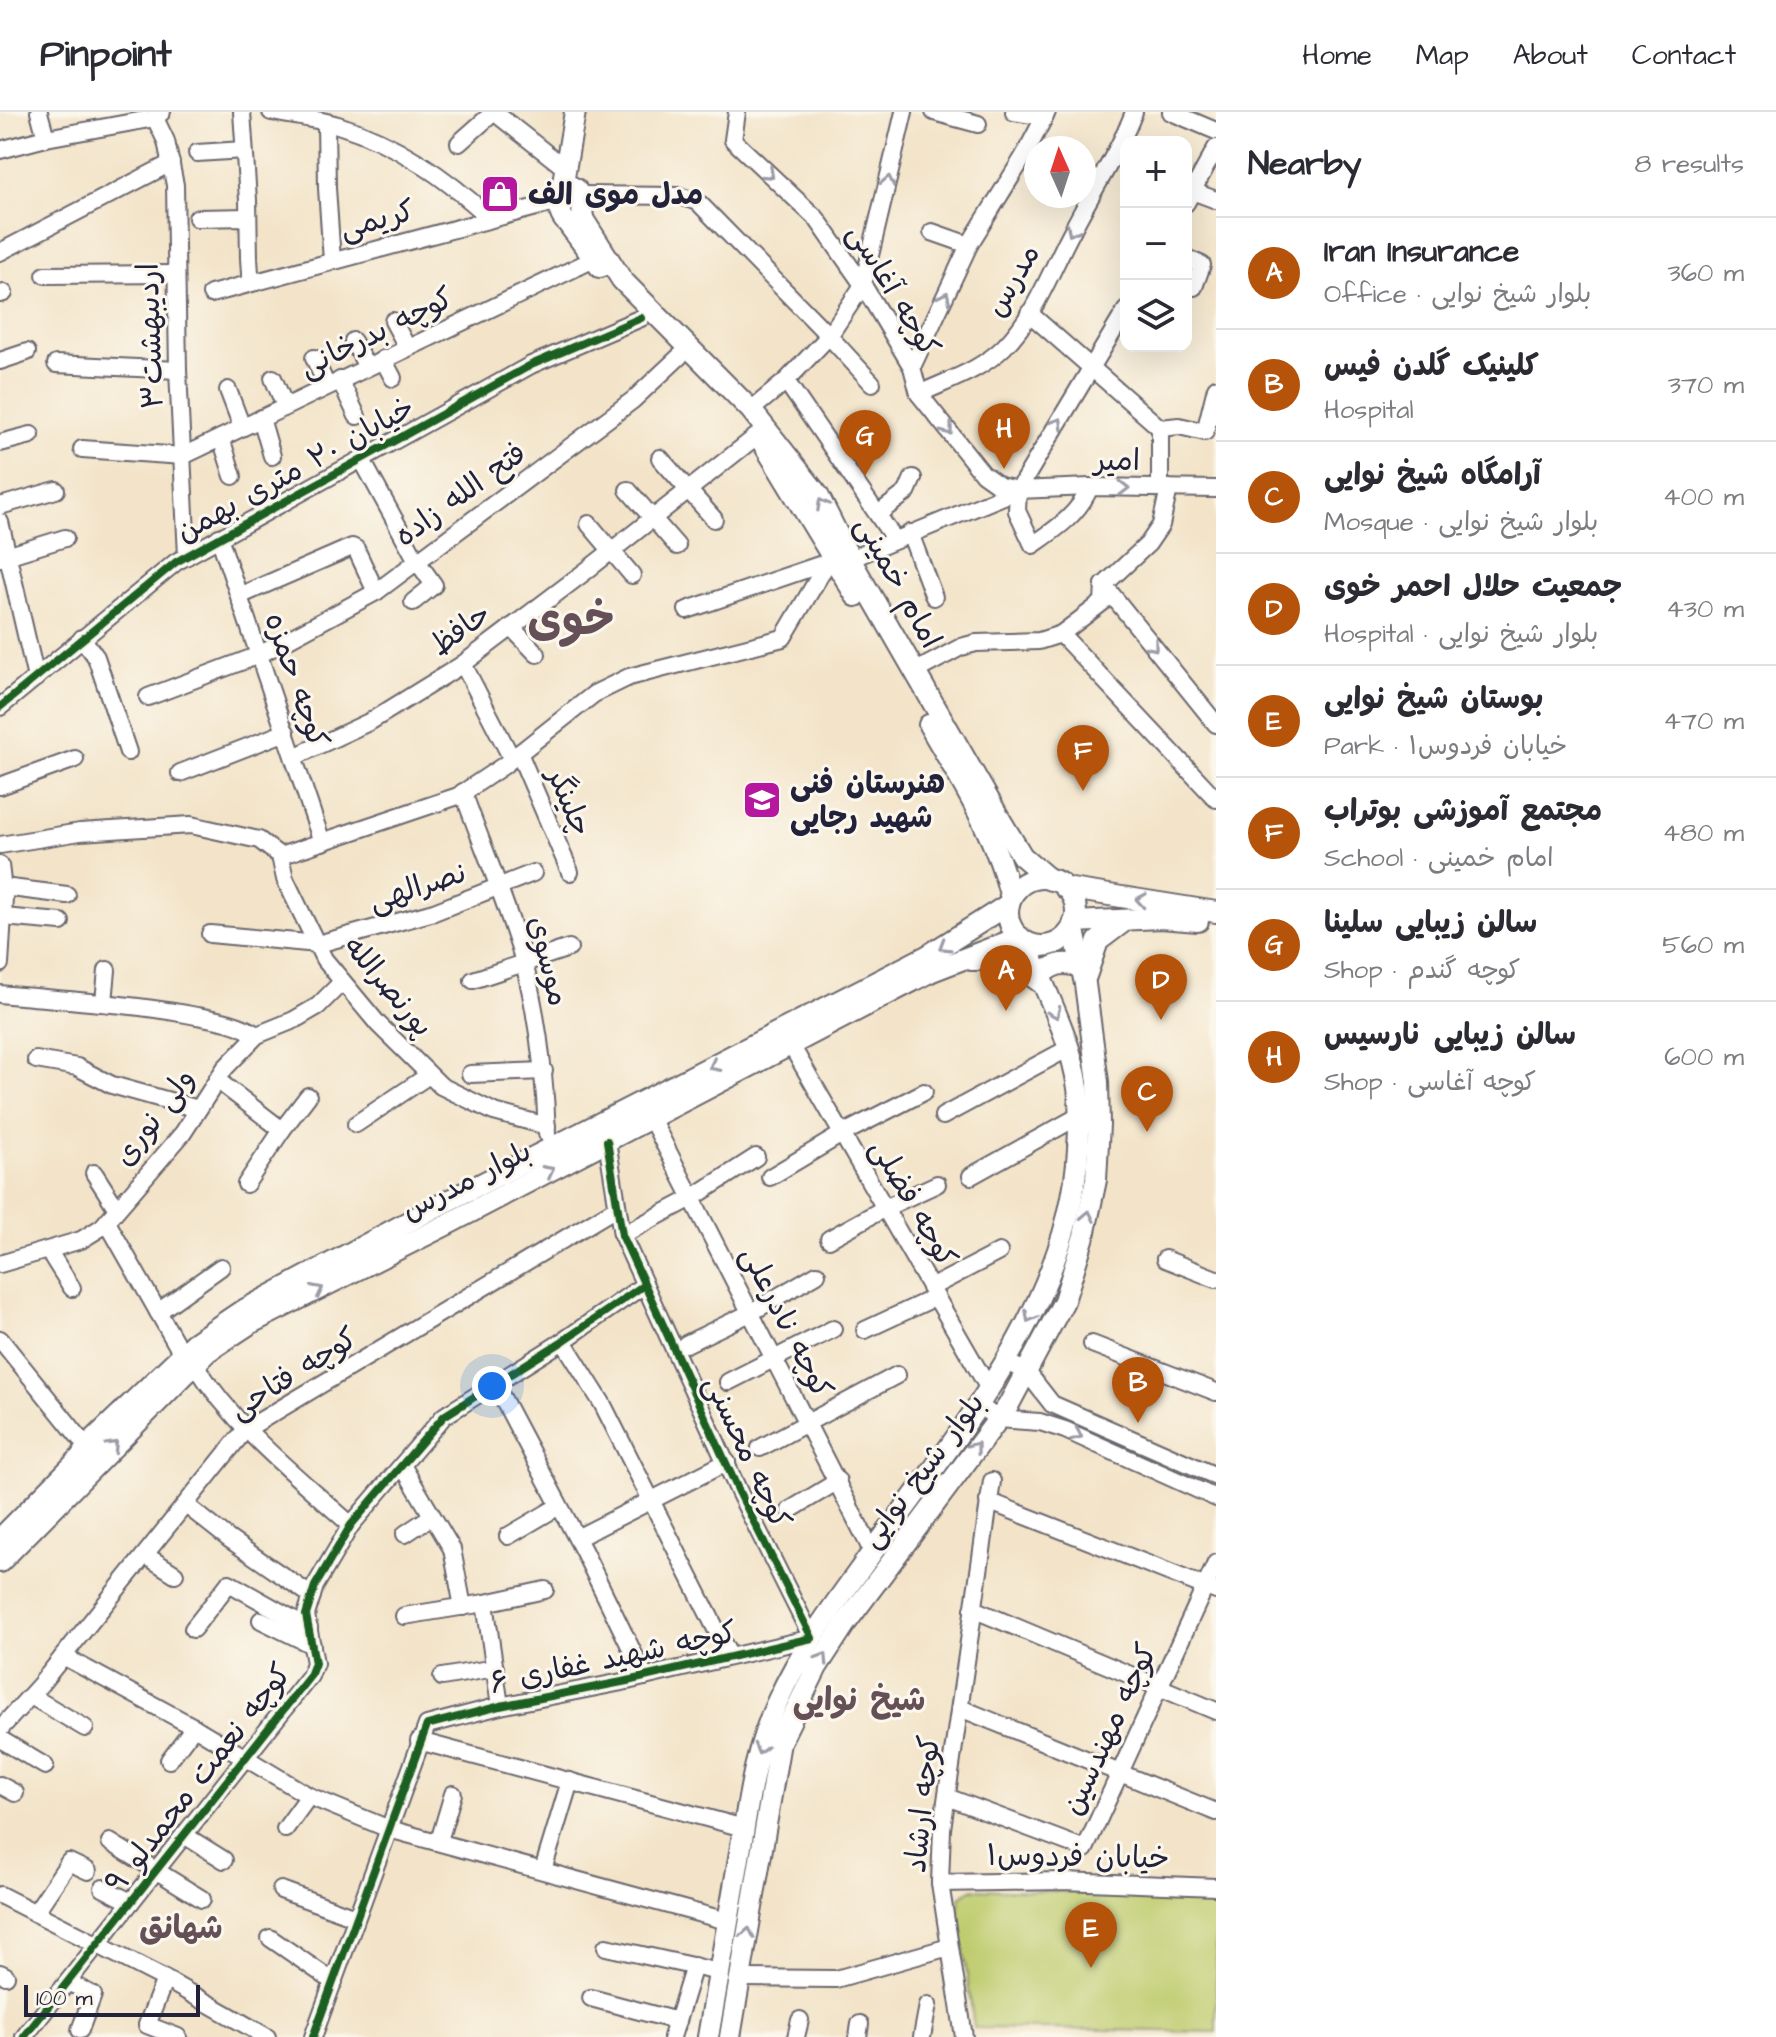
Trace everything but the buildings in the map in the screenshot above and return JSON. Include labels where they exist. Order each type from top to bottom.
[{"type":"main road","points":[[569,195],[565,168],[575,112]]},
{"type":"main road","points":[[576,222],[563,219],[588,112]]},
{"type":"main road","name":"امام خمینی","points":[[576,222],[594,259],[641,318],[758,435],[914,672],[1022,856],[1058,884]]},
{"type":"main road","name":"امام خمینی","points":[[576,222],[622,280],[751,410],[818,495],[837,559],[988,828],[1004,869],[1010,901]]},
{"type":"main road","points":[[1004,869],[1016,866],[1022,856]]},
{"type":"main road","points":[[1058,884],[1074,901],[1074,924],[1068,934],[1052,944],[1033,945],[1022,939],[1010,922],[1010,901],[1027,882],[1058,884],[1216,912]]},
{"type":"main road","name":"بلوار مدرس","points":[[0,1562],[188,1359],[194,1343],[240,1312],[927,956],[974,928],[1010,901]]},
{"type":"main road","points":[[1074,924],[1161,918],[1216,924]]},
{"type":"main road","points":[[1083,976],[1098,941],[1126,920]]},
{"type":"main road","name":"بلوار شیخ نوایی","points":[[730,2037],[780,1742],[817,1667],[845,1624],[1008,1406],[1064,1301],[1084,1236],[1096,1180],[1099,1125],[1098,1082],[1074,924]]},
{"type":"main road","points":[[974,928],[989,930],[992,934],[992,940],[983,949]]},
{"type":"main road","name":"بلوار مدرس","points":[[0,1539],[81,1457],[87,1447],[188,1359],[207,1352],[251,1323],[951,962],[983,949],[1022,939]]},
{"type":"main road","name":"بلوار شیخ نوایی","points":[[708,2037],[761,1740],[777,1701],[812,1638],[1006,1362],[1042,1295],[1064,1234],[1076,1181],[1078,1088],[1069,1048],[1022,939]]},
{"type":"main road","points":[[951,962],[1009,960],[1040,980],[1057,964],[1074,964],[1083,976]]},
{"type":"street","points":[[39,112],[46,138]]},
{"type":"street","points":[[242,112],[250,274],[255,282]]},
{"type":"street","points":[[271,112],[326,123],[400,149],[453,184],[490,218]]},
{"type":"street","points":[[459,143],[494,112],[565,168]]},
{"type":"street","name":"کوچه آغاسی","points":[[737,112],[733,140],[817,219],[863,285],[912,367],[919,394],[983,474],[1000,486],[1018,490]]},
{"type":"street","points":[[751,410],[786,381],[829,336],[863,285],[904,112]]},
{"type":"street","points":[[934,112],[978,124]]},
{"type":"street","points":[[912,367],[969,245],[1046,114],[1014,112]]},
{"type":"street","name":"مدرس","points":[[1096,175],[1126,133],[1134,112]]},
{"type":"street","points":[[1171,112],[1216,131]]},
{"type":"street","points":[[0,150],[158,115]]},
{"type":"street","name":"اردیبهشت۳","points":[[158,115],[171,163],[177,220],[175,274],[187,556]]},
{"type":"street","points":[[326,123],[332,261]]},
{"type":"street","points":[[197,153],[244,150]]},
{"type":"street","points":[[1192,192],[1214,155]]},
{"type":"street","points":[[0,252],[171,163]]},
{"type":"street","name":"کریمی","points":[[211,294],[569,195],[679,196],[698,202],[872,383]]},
{"type":"street","points":[[1192,197],[1216,200]]},
{"type":"street","name":"مدرس","points":[[919,394],[983,365],[1005,346],[1029,313],[1078,208]]},
{"type":"street","points":[[197,218],[248,217]]},
{"type":"street","points":[[932,232],[969,245]]},
{"type":"street","name":"کوچه بدرخانی","points":[[183,456],[594,259]]},
{"type":"street","points":[[1192,261],[1202,265],[1194,287]]},
{"type":"street","points":[[45,275],[175,274]]},
{"type":"street","points":[[914,672],[936,658],[976,643],[1039,641],[1061,634],[1103,602],[1104,585],[1148,544],[1161,525],[1164,488],[1160,428],[1029,313]]},
{"type":"street","name":"خیابان ۲۰ متری بهمن","points":[[0,707],[130,598],[187,556],[531,365],[641,318]]},
{"type":"street","points":[[1090,487],[1084,503],[1033,545],[1017,511],[1018,490],[1120,320]]},
{"type":"street","points":[[393,321],[407,347]]},
{"type":"street","points":[[353,341],[367,367]]},
{"type":"street","points":[[0,361],[27,352]]},
{"type":"street","name":"فتح الله زاده","points":[[148,697],[259,655],[376,592],[633,400],[680,356]]},
{"type":"street","points":[[314,358],[357,416]]},
{"type":"street","points":[[383,359],[393,378]]},
{"type":"street","points":[[56,364],[178,370]]},
{"type":"street","points":[[273,378],[285,406]]},
{"type":"street","points":[[786,381],[878,514],[903,536],[934,597]]},
{"type":"street","points":[[1160,428],[1179,426],[1205,432],[1216,388]]},
{"type":"street","points":[[228,390],[242,427]]},
{"type":"street","points":[[261,418],[272,456]]},
{"type":"street","points":[[0,443],[31,435]]},
{"type":"street","name":"حافظ","points":[[294,757],[371,721],[463,664],[758,435]]},
{"type":"street","points":[[221,438],[233,476]]},
{"type":"street","points":[[82,449],[183,456]]},
{"type":"street","points":[[660,458],[714,519]]},
{"type":"street","points":[[362,460],[417,561],[434,585],[413,602]]},
{"type":"street","points":[[878,514],[907,492],[913,478]]},
{"type":"street","name":"امیر","points":[[1018,490],[1090,487],[1216,489]]},
{"type":"street","points":[[0,506],[56,490]]},
{"type":"street","points":[[628,490],[677,546]]},
{"type":"street","points":[[687,610],[903,536],[1018,490]]},
{"type":"street","points":[[0,522],[4,557],[36,678]]},
{"type":"street","points":[[589,524],[632,575]]},
{"type":"street","name":"کوچه حمزه","points":[[219,537],[322,842]]},
{"type":"street","points":[[4,557],[65,538]]},
{"type":"street","points":[[239,596],[352,547],[356,549],[376,592]]},
{"type":"street","points":[[0,845],[80,832],[191,825],[259,840],[280,856],[322,842],[463,792],[516,756],[594,694],[629,677],[783,638],[837,559]]},
{"type":"street","points":[[1104,585],[1215,722]]},
{"type":"street","points":[[511,627],[537,654]]},
{"type":"street","points":[[1061,634],[1216,799]]},
{"type":"street","points":[[82,638],[96,657],[128,752]]},
{"type":"street","name":"چلینگر","points":[[463,664],[516,756],[570,872]]},
{"type":"street","points":[[180,773],[286,732]]},
{"type":"street","points":[[0,786],[75,759]]},
{"type":"street","name":"موسوی","points":[[463,792],[523,961],[544,1071],[548,1151]]},
{"type":"street","name":"پورنصرالله","points":[[280,856],[285,879],[324,959],[378,1024],[441,1086],[494,1112],[547,1126]]},
{"type":"street","points":[[0,865],[3,887],[0,964]]},
{"type":"street","name":"نصرالهی","points":[[210,934],[318,944],[404,922],[498,889],[533,873]]},
{"type":"street","points":[[3,887],[67,895]]},
{"type":"street","points":[[3,917],[61,922]]},
{"type":"street","points":[[473,980],[569,948]]},
{"type":"street","points":[[104,1002],[107,970]]},
{"type":"street","name":"ولی نوری","points":[[0,1264],[81,1240],[112,1216],[183,1133],[225,1068],[257,1035],[318,1006],[342,982]]},
{"type":"street","points":[[0,994],[104,1002],[239,1024],[257,1035]]},
{"type":"street","name":"کوچه فضلی","points":[[791,1045],[933,1292],[983,1397]]},
{"type":"street","points":[[943,1116],[1069,1048]]},
{"type":"street","points":[[36,1060],[77,1067],[112,1085],[198,1109]]},
{"type":"street","points":[[470,1074],[544,1071]]},
{"type":"street","points":[[356,1124],[429,1075]]},
{"type":"street","points":[[217,1080],[282,1130]]},
{"type":"street","points":[[770,1177],[842,1134],[924,1092]]},
{"type":"street","points":[[246,1184],[308,1096]]},
{"type":"street","points":[[971,1176],[1079,1116]]},
{"type":"street","name":"کوچه نادرعلی","points":[[651,1118],[872,1551]]},
{"type":"street","name":"کوچه محسنی","points":[[607,1141],[622,1235],[740,1494],[812,1638]]},
{"type":"street","points":[[622,1235],[692,1198],[756,1157]]},
{"type":"street","points":[[94,1173],[158,1312],[188,1359],[245,1430],[351,1525]]},
{"type":"street","points":[[829,1239],[937,1184]]},
{"type":"street","name":"کوچه فتاحی","points":[[0,1729],[31,1696],[245,1430],[616,1208]]},
{"type":"street","points":[[48,1250],[72,1288]]},
{"type":"street","points":[[865,1330],[999,1252]]},
{"type":"street","points":[[1165,1259],[1216,1279]]},
{"type":"street","points":[[158,1312],[221,1267]]},
{"type":"street","points":[[686,1344],[750,1313],[817,1274]]},
{"type":"street","name":"کوچه نعمت محمدلو ۹","points":[[24,2037],[310,1676],[315,1663],[306,1615],[315,1586],[351,1525],[444,1416],[563,1341],[644,1285]]},
{"type":"street","points":[[728,1382],[833,1329]]},
{"type":"street","points":[[0,1339],[87,1447]]},
{"type":"street","points":[[563,1341],[602,1403],[729,1655]]},
{"type":"street","points":[[1092,1344],[1216,1392]]},
{"type":"street","points":[[1006,1362],[1027,1372],[1052,1404],[1216,1476]]},
{"type":"street","points":[[760,1448],[897,1375]]},
{"type":"street","points":[[495,1384],[577,1538],[645,1677]]},
{"type":"street","points":[[983,1397],[997,1419],[1040,1422],[1065,1430],[1216,1498]]},
{"type":"street","points":[[577,1538],[727,1462]]},
{"type":"street","points":[[402,1465],[452,1549],[463,1607]]},
{"type":"street","points":[[790,1510],[838,1481]]},
{"type":"street","name":"کوچه ارشاد","points":[[964,2037],[940,1883],[942,1829],[992,1481]]},
{"type":"street","points":[[988,1501],[1211,1589]]},
{"type":"street","points":[[186,1505],[312,1596]]},
{"type":"street","points":[[508,1536],[559,1506]]},
{"type":"street","points":[[405,1534],[432,1516]]},
{"type":"street","points":[[145,1555],[175,1574]]},
{"type":"street","name":"کوچه مهندسین","points":[[947,1797],[1085,1849],[1159,1688],[1211,1589],[1216,1563]]},
{"type":"street","points":[[193,1629],[229,1583],[309,1628]]},
{"type":"street","points":[[404,1616],[545,1590]]},
{"type":"street","points":[[485,1603],[500,1706]]},
{"type":"street","points":[[973,1609],[1216,1711]]},
{"type":"street","points":[[261,1620],[312,1645]]},
{"type":"street","name":"کوچه شهید غفاری ۶","points":[[419,1741],[427,1725],[500,1706],[645,1677],[812,1638]]},
{"type":"street","points":[[63,1656],[194,1727],[309,1796],[389,1829],[727,1921]]},
{"type":"street","points":[[442,1677],[495,1668]]},
{"type":"street","points":[[31,1696],[85,1728]]},
{"type":"street","points":[[960,1708],[1216,1812]]},
{"type":"street","points":[[169,1760],[194,1727]]},
{"type":"street","points":[[0,1739],[45,1766]]},
{"type":"street","points":[[313,2037],[419,1741],[744,1828]]},
{"type":"street","points":[[543,1870],[570,1781]]},
{"type":"street","points":[[439,1841],[453,1794]]},
{"type":"street","points":[[285,1829],[309,1796]]},
{"type":"street","points":[[184,1835],[224,1860]]},
{"type":"street","points":[[110,1842],[202,1899]]},
{"type":"street","points":[[35,1913],[69,1862],[88,1871]]},
{"type":"street","name":"خیابان فردوس۱","points":[[940,1883],[1063,1881],[1216,1887]]},
{"type":"street","points":[[103,1888],[131,1902]]},
{"type":"street","points":[[281,1890],[355,1917]]},
{"type":"street","points":[[0,1895],[165,1979],[258,2035]]},
{"type":"street","points":[[270,1938],[334,1982]]},
{"type":"street","points":[[606,1947],[719,1972]]},
{"type":"street","points":[[741,1978],[836,1979],[949,1947]]},
{"type":"street","points":[[591,1998],[674,2029],[694,1966]]},
{"type":"street","points":[[165,1979],[147,2025],[178,2037]]},
{"type":"street","points":[[68,1982],[93,1995],[80,2030]]},
{"type":"street","points":[[922,2037],[928,2005]]},
{"type":"street","points":[[796,2037],[800,2020]]},
{"type":"green space","points":[[972,1889],[1216,1895],[1216,2032],[974,2028],[958,1909],[960,1897]]},
{"type":"cycle path","points":[[0,707],[176,562],[531,365],[641,318]]},
{"type":"cycle path","points":[[313,2037],[427,1725],[500,1706],[627,1681],[812,1638],[740,1494],[622,1235],[607,1141]]},
{"type":"cycle path","points":[[24,2037],[310,1676],[315,1663],[306,1615],[315,1586],[351,1525],[444,1416],[563,1341],[644,1285]]},
{"type":"place","name":"مدل موی الف","points":[[500,194]]},
{"type":"place","name":"سالن زیبایی نارسیس","points":[[1004,469]]},
{"type":"place","name":"سالن زیبایی سلینا","points":[[865,476]]},
{"type":"place","name":"مجتمع آموزشی بوتراب","points":[[1083,791]]},
{"type":"place","name":"هنرستان فنی شهید رجایی","points":[[762,800]]},
{"type":"place","name":"Iran Insurance","points":[[1006,1011]]},
{"type":"place","name":"جمعیت حلال احمر خوی","points":[[1161,1020]]},
{"type":"place","name":"آرامگاه شیخ نوایی","points":[[1147,1132]]},
{"type":"place","name":"کلینیک گلدن فیس","points":[[1138,1423]]},
{"type":"place","name":"بوستان شیخ نوایی","points":[[1091,1968]]},
{"type":"district","name":"خوی","points":[[571,618]]},
{"type":"district","name":"شیخ نوایی","points":[[859,1699]]},
{"type":"district","name":"شهانق","points":[[181,1927]]}]
